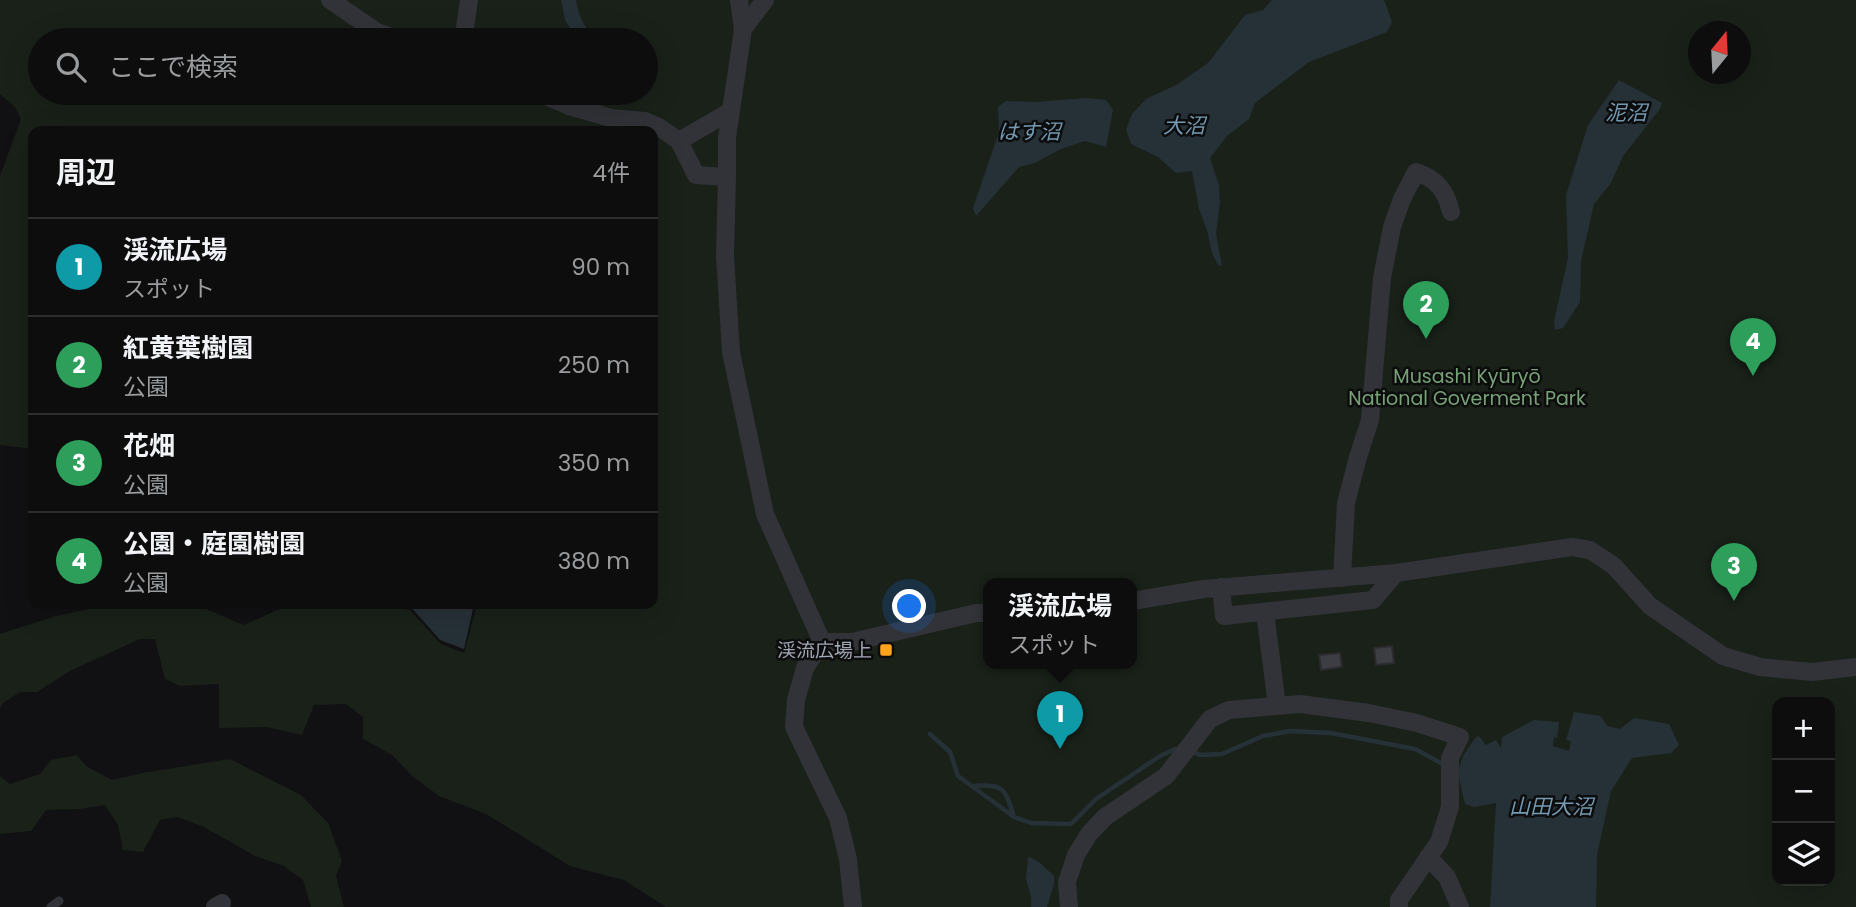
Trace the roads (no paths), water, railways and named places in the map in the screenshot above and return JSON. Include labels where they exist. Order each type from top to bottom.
[{"type":"street","points":[[330,0],[371,28]]},
{"type":"street","points":[[465,28],[469,0]]},
{"type":"street","points":[[739,0],[743,29],[727,138],[726,177],[725,256],[731,352],[765,514],[822,642]]},
{"type":"street","points":[[743,29],[765,0]]},
{"type":"street","points":[[567,105],[611,118],[645,121],[657,126]]},
{"type":"street","points":[[679,141],[731,111]]},
{"type":"street","points":[[658,127],[679,141],[696,175],[726,177]]},
{"type":"street","points":[[1342,578],[1346,503],[1370,420],[1382,278],[1395,218],[1416,172],[1429,177],[1447,196],[1451,212]]},
{"type":"street","points":[[1137,600],[1221,587],[1396,573],[1572,547],[1590,550],[1614,566],[1650,606],[1723,656],[1759,667],[1799,671],[1856,667]]},
{"type":"street","points":[[1221,587],[1224,616],[1373,600],[1396,573]]},
{"type":"street","points":[[1265,612],[1277,706]]},
{"type":"street","points":[[822,642],[852,642],[983,614]]},
{"type":"street","points":[[822,642],[805,668],[796,700],[793,727],[838,818],[848,859],[853,907]]},
{"type":"street","points":[[1069,907],[1067,882],[1076,855],[1089,834],[1105,817],[1166,776],[1210,719],[1229,710],[1300,704],[1369,713],[1417,723],[1460,737],[1450,764],[1450,807],[1439,842],[1399,900],[1399,907]]},
{"type":"street","points":[[1428,857],[1447,877],[1460,907]]},
{"type":"water","points":[[561,0],[576,0],[587,28],[570,28],[565,20]]},
{"type":"water","name":"大沼","points":[[1272,0],[1384,0],[1392,22],[1387,32],[1309,62],[1255,103],[1249,119],[1227,136],[1210,158],[1219,185],[1216,234],[1222,266],[1218,265],[1212,253],[1199,209],[1192,171],[1176,173],[1158,157],[1131,144],[1126,130],[1132,114],[1146,99],[1178,84],[1209,62],[1245,15],[1263,10]]},
{"type":"water","name":"泥沼","points":[[1619,80],[1662,103],[1623,156],[1611,183],[1594,204],[1581,261],[1580,302],[1563,328],[1555,330],[1554,321],[1568,258],[1566,195],[1588,125]]},
{"type":"water","name":"はす沼","points":[[1086,98],[1106,100],[1113,110],[1106,147],[1085,141],[1061,149],[1035,163],[1019,167],[976,216],[973,208],[999,132],[998,107],[1006,101]]},
{"type":"water","points":[[413,609],[473,609],[464,649],[440,640]]},
{"type":"water","name":"山田大沼","points":[[1574,712],[1601,716],[1607,726],[1620,729],[1634,718],[1669,724],[1679,745],[1671,753],[1632,758],[1611,791],[1597,855],[1596,907],[1490,907],[1496,803],[1474,807],[1465,804],[1459,778],[1461,761],[1478,735],[1486,745],[1496,740],[1501,748],[1502,737],[1534,720],[1559,722],[1553,746],[1569,751],[1571,741],[1566,740]]},
{"type":"water","points":[[1030,857],[1054,876],[1047,907],[1031,907],[1026,879]]},
{"type":"waterway","points":[[1195,753],[1222,754],[1263,736],[1290,731],[1331,733],[1415,749],[1447,764]]},
{"type":"waterway","points":[[930,734],[950,752],[958,776],[1014,817],[1031,823],[1071,824],[1096,799],[1160,756],[1175,749],[1180,750]]},
{"type":"waterway","points":[[973,786],[991,786],[1002,790],[1014,817]]},
{"type":"place","name":"紅黄葉樹園","points":[[1426,339]]},
{"type":"place","name":"公園・庭園樹園","points":[[1753,376]]},
{"type":"place","name":"花畑","points":[[1734,601]]},
{"type":"place","name":"渓流広場上","points":[[886,650]]},
{"type":"place","name":"渓流広場","points":[[1060,749]]},
{"type":"park label","name":"Musashi Kyūryō National Goverment Park","points":[[1467,387]]}]
